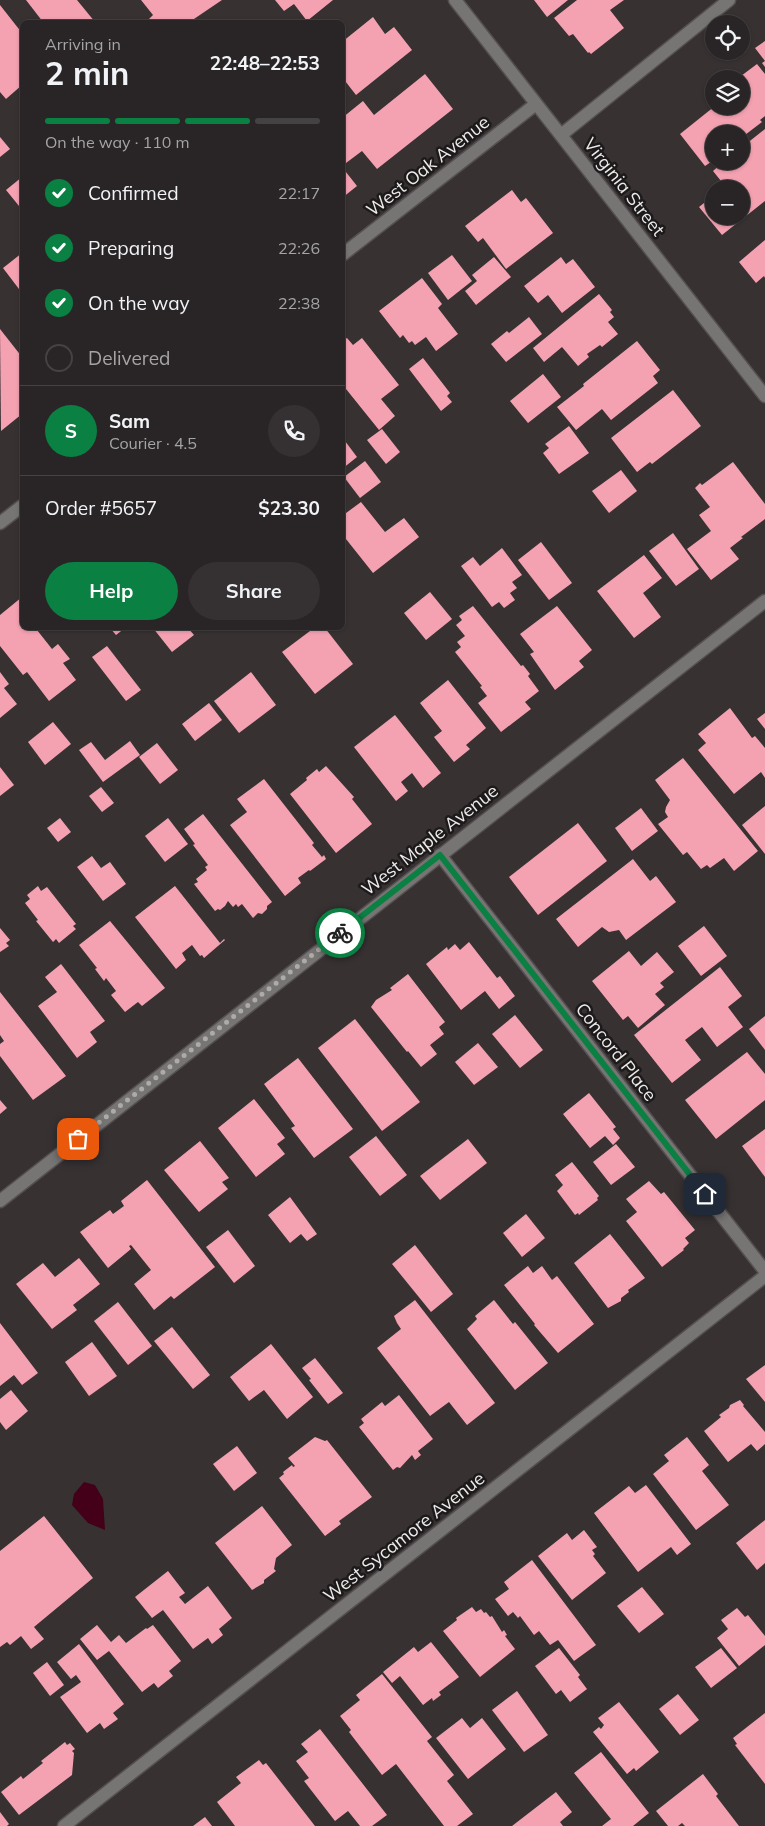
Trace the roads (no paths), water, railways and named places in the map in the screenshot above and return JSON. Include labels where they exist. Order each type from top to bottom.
[{"type":"street","name":"Virginia Street","points":[[455,0],[765,396]]},
{"type":"street","points":[[560,135],[729,0]]},
{"type":"street","name":"West Oak Avenue","points":[[345,253],[536,104]]},
{"type":"street","points":[[0,523],[20,508]]},
{"type":"street","name":"West Maple Avenue","points":[[0,1201],[765,601]]},
{"type":"street","name":"Concord Place","points":[[440,855],[765,1272]]},
{"type":"street","name":"West Sycamore Avenue","points":[[64,1826],[765,1276]]}]
